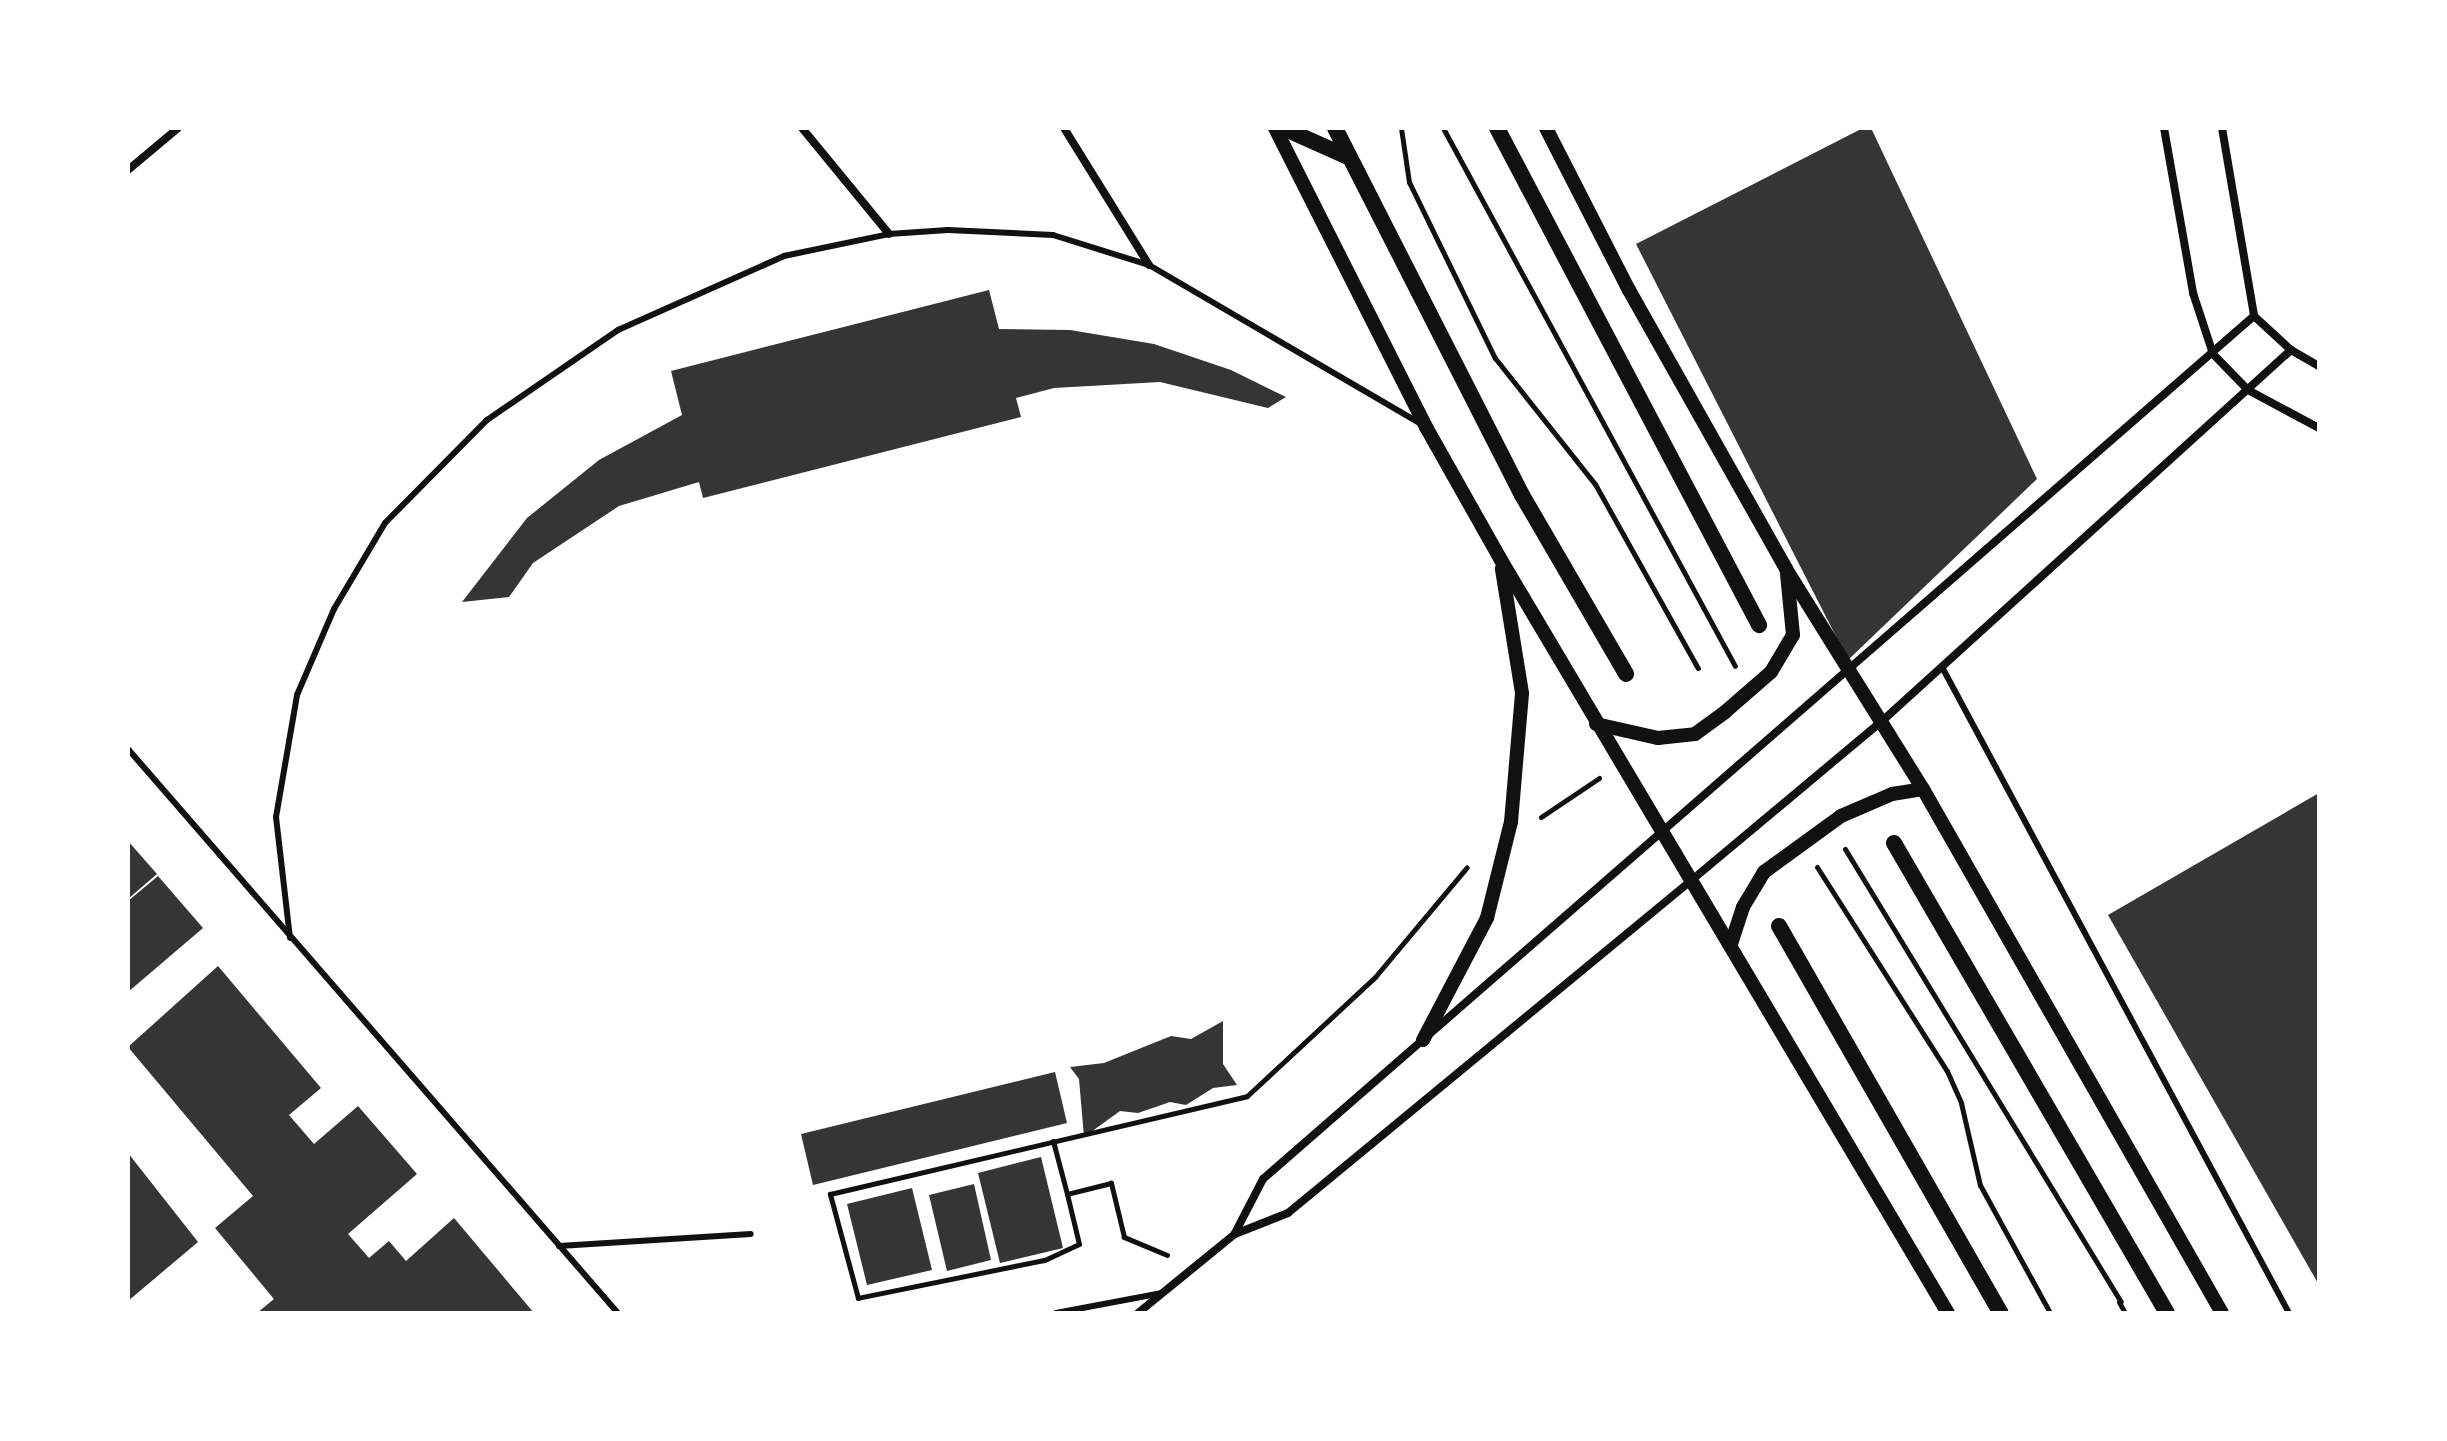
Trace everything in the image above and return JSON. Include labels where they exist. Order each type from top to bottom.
[{"type":"main road","points":[[1283,128],[1350,158]]},
{"type":"main road","points":[[1335,128],[1522,495],[1626,674]]},
{"type":"main road","points":[[1497,128],[1759,625]]},
{"type":"main road","points":[[1894,843],[2167,1313]]},
{"type":"main road","points":[[1779,926],[2001,1313]]},
{"type":"street","points":[[128,170],[178,128]]},
{"type":"street","points":[[802,128],[889,234]]},
{"type":"street","points":[[1064,128],[1149,265]]},
{"type":"street","points":[[1275,128],[1426,427],[1501,560],[1948,1313]]},
{"type":"street","points":[[1546,128],[1629,290],[1786,569],[1923,789],[2222,1313]]},
{"type":"street","points":[[2164,128],[2193,293],[2213,354],[2248,390],[2319,428]]},
{"type":"street","points":[[2222,128],[2254,316],[2291,350],[2319,366]]},
{"type":"street","points":[[1235,1234],[1263,1179],[1664,833],[2254,316]]},
{"type":"street","points":[[1138,1313],[1235,1234],[1288,1213],[1881,722],[2291,350]]},
{"type":"street","points":[[1423,1040],[1487,918],[1511,822],[1522,693],[1501,560]]},
{"type":"street","points":[[1596,724],[1658,738],[1695,734],[1725,712],[1771,672],[1793,635],[1786,569]]},
{"type":"street","points":[[1731,944],[1743,907],[1764,872],[1841,816],[1892,794],[1923,789]]},
{"type":"lane","points":[[290,938],[276,817],[297,695],[334,609],[385,523],[487,420],[618,330],[784,256],[889,234],[948,230],[1053,235],[1149,265],[1426,427]]},
{"type":"lane","points":[[1942,667],[2289,1313]]},
{"type":"lane","points":[[128,749],[618,1313]]},
{"type":"lane","points":[[559,1246],[751,1234]]},
{"type":"lane","points":[[1056,1313],[1162,1293]]},
{"type":"path","points":[[1401,128],[1409,182],[1495,358],[1595,484],[1698,668]]},
{"type":"path","points":[[1443,128],[1590,401]]},
{"type":"path","points":[[1810,856],[1947,1071],[1961,1103],[1980,1185],[2050,1313]]},
{"type":"path","points":[[1053,1141],[1079,1244],[1044,1260],[858,1298],[830,1194],[1053,1141],[1247,1096]]},
{"type":"path","points":[[1067,1194],[1111,1183],[1124,1237],[1196,1266]]},
{"type":"path","points":[[2097,1262],[2126,1313]]},
{"type":"building","points":[[1863,128],[1871,128],[2037,479],[1848,660],[1636,244]]},
{"type":"building","points":[[989,290],[999,329],[1070,330],[1154,344],[1231,370],[1286,397],[1268,408],[1160,382],[1054,388],[1016,398],[1021,417],[703,498],[699,482],[619,506],[533,563],[509,597],[462,602],[527,518],[599,460],[682,415],[671,371]]},
{"type":"building","points":[[2319,793],[2319,1285],[2108,915]]},
{"type":"building","points":[[128,841],[157,874],[128,899]]},
{"type":"building","points":[[158,876],[203,928],[128,992],[128,901]]},
{"type":"building","points":[[218,966],[321,1088],[289,1115],[314,1144],[358,1106],[417,1174],[348,1234],[369,1258],[389,1241],[406,1261],[454,1218],[534,1313],[257,1313],[274,1299],[215,1228],[253,1196],[128,1047]]},
{"type":"building","points":[[1223,1021],[1223,1064],[1237,1085],[1213,1088],[1186,1105],[1170,1102],[1138,1113],[1120,1111],[1084,1137],[1079,1079],[1070,1067],[1104,1063],[1171,1036],[1191,1039]]},
{"type":"building","points":[[1055,1072],[1067,1123],[813,1185],[801,1134]]},
{"type":"building","points":[[128,1153],[198,1242],[128,1301]]},
{"type":"building","points":[[1041,1157],[1063,1248],[1000,1263],[978,1173]]},
{"type":"building","points":[[974,1184],[991,1260],[947,1271],[929,1195]]},
{"type":"building","points":[[912,1188],[932,1270],[867,1285],[847,1204]]}]
